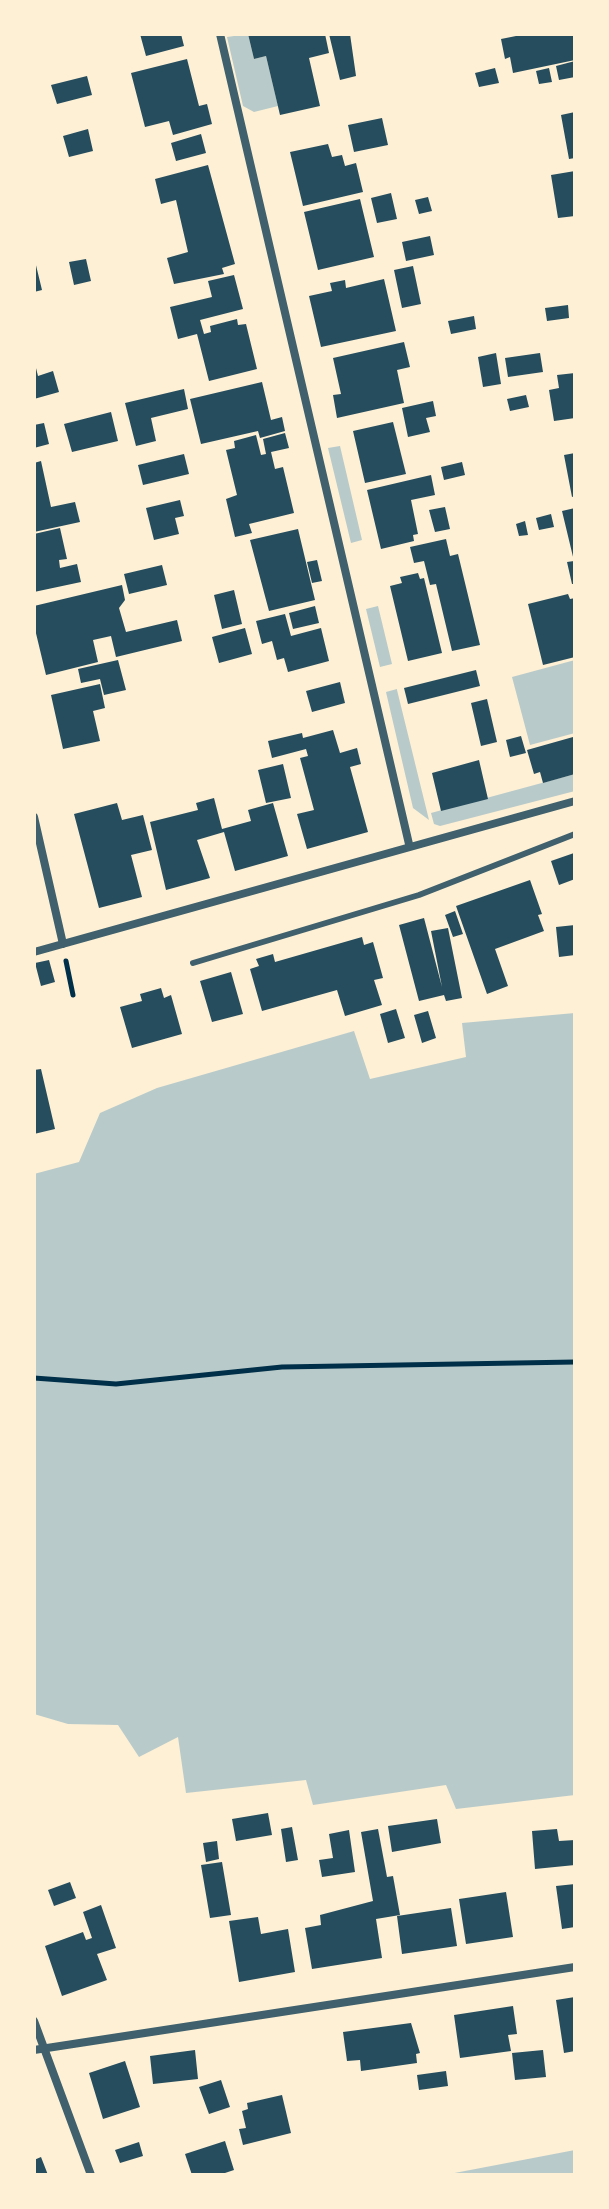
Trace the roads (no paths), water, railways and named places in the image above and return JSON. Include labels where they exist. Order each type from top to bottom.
[{"type":"street","points":[[220,34],[409,844]]},
{"type":"street","points":[[34,952],[409,844],[575,801]]},
{"type":"street","points":[[34,817],[63,944]]},
{"type":"street","points":[[34,2050],[575,1967]]},
{"type":"street","points":[[34,2021],[91,2175]]},
{"type":"lane","points":[[193,963],[419,895],[575,834]]}]
